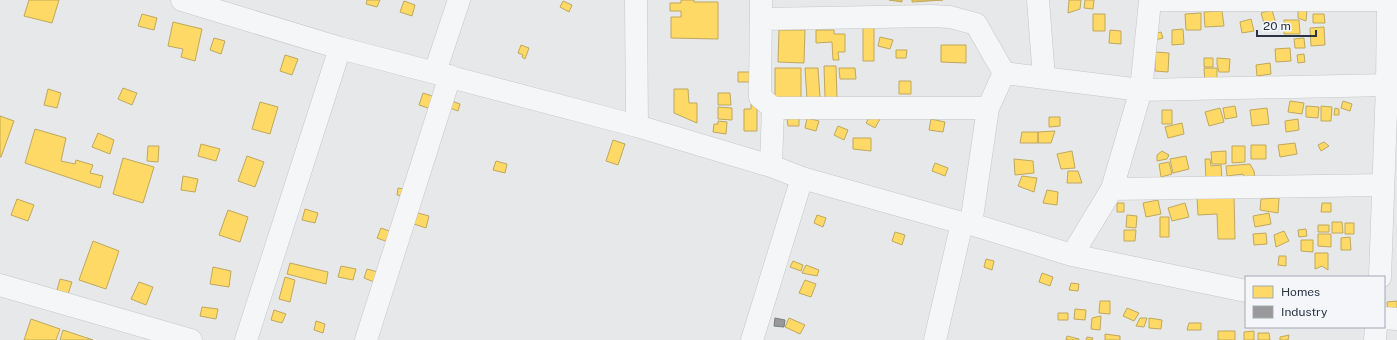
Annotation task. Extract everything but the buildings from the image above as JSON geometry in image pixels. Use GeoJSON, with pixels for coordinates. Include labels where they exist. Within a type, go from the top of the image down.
{"type":"FeatureCollection","features":[{"type":"Feature","properties":{"kind":"street"},"geometry":{"type":"LineString","coordinates":[[182,0],[208,4],[340,48],[637,126],[771,166],[802,178],[1072,255],[1245,291]]}},
{"type":"Feature","properties":{"kind":"street"},"geometry":{"type":"LineString","coordinates":[[366,340],[443,74],[459,0]]}},
{"type":"Feature","properties":{"kind":"street"},"geometry":{"type":"LineString","coordinates":[[636,0],[637,126]]}},
{"type":"Feature","properties":{"kind":"street"},"geometry":{"type":"LineString","coordinates":[[1038,0],[1044,78]]}},
{"type":"Feature","properties":{"kind":"street"},"geometry":{"type":"LineString","coordinates":[[1072,255],[1112,189],[1141,90],[1150,0],[1376,0]]}},
{"type":"Feature","properties":{"kind":"street"},"geometry":{"type":"LineString","coordinates":[[1380,276],[1387,85],[1388,0]]}},
{"type":"Feature","properties":{"kind":"street"},"geometry":{"type":"LineString","coordinates":[[988,108],[773,108],[760,97],[762,10],[950,17],[976,24],[1004,73]]}},
{"type":"Feature","properties":{"kind":"street"},"geometry":{"type":"LineString","coordinates":[[246,340],[340,48]]}},
{"type":"Feature","properties":{"kind":"street"},"geometry":{"type":"LineString","coordinates":[[1004,73],[1141,90],[1387,85]]}},
{"type":"Feature","properties":{"kind":"street"},"geometry":{"type":"LineString","coordinates":[[935,340],[967,224],[988,108],[1004,73]]}},
{"type":"Feature","properties":{"kind":"street"},"geometry":{"type":"LineString","coordinates":[[771,166],[773,108]]}},
{"type":"Feature","properties":{"kind":"street"},"geometry":{"type":"LineString","coordinates":[[752,340],[802,178]]}},
{"type":"Feature","properties":{"kind":"street"},"geometry":{"type":"LineString","coordinates":[[1112,189],[1383,185]]}},
{"type":"Feature","properties":{"kind":"street"},"geometry":{"type":"LineString","coordinates":[[1385,277],[1397,278]]}},
{"type":"Feature","properties":{"kind":"street"},"geometry":{"type":"LineString","coordinates":[[0,285],[191,340]]}},
{"type":"Feature","properties":{"kind":"street"},"geometry":{"type":"LineString","coordinates":[[1385,318],[1397,319]]}},
{"type":"Feature","properties":{"kind":"street"},"geometry":{"type":"LineString","coordinates":[[1375,340],[1376,328]]}}]}
